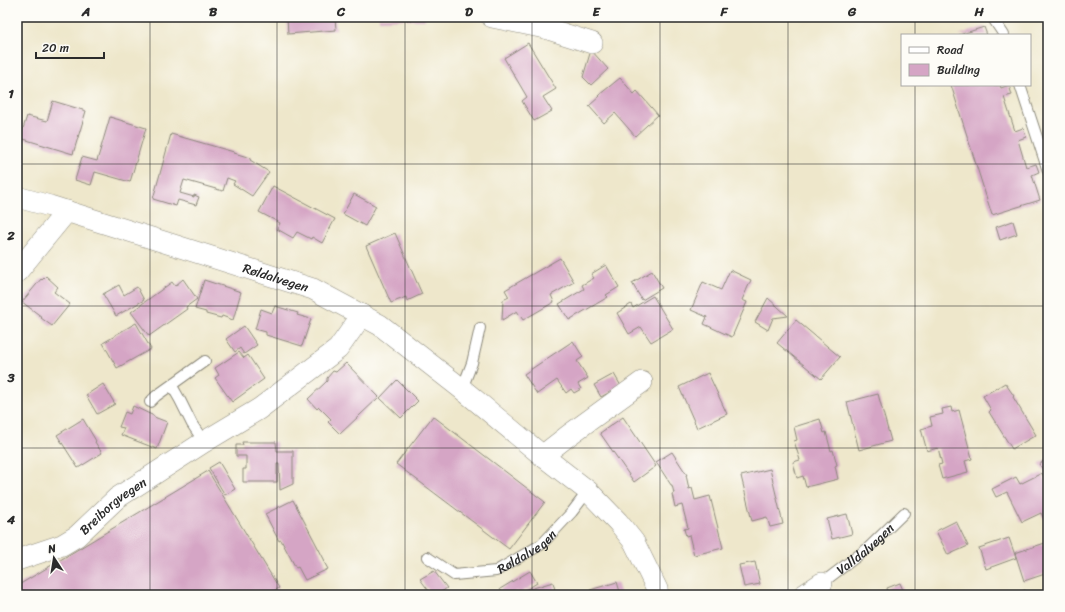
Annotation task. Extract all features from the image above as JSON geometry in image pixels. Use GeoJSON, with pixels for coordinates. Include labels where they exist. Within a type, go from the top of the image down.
{"type":"FeatureCollection","features":[{"type":"Feature","properties":{"kind":"street"},"geometry":{"type":"LineString","coordinates":[[492,17],[545,28],[592,43]]}},
{"type":"Feature","properties":{"kind":"street","name":"Røldalvegen"},"geometry":{"type":"LineString","coordinates":[[17,197],[67,211],[313,289],[380,325],[588,491],[618,522],[634,542],[657,589],[658,595]]}},
{"type":"Feature","properties":{"kind":"street"},"geometry":{"type":"LineString","coordinates":[[17,272],[67,211]]}},
{"type":"Feature","properties":{"kind":"street","name":"Breiborgvegen"},"geometry":{"type":"LineString","coordinates":[[17,560],[62,545],[78,536],[117,498],[204,442],[260,409],[338,349],[362,315]]}},
{"type":"Feature","properties":{"kind":"street"},"geometry":{"type":"LineString","coordinates":[[544,457],[546,453],[569,435],[642,382]]}},
{"type":"Feature","properties":{"kind":"street","name":"Valldalvegen"},"geometry":{"type":"LineString","coordinates":[[804,595],[822,583]]}},
{"type":"Feature","properties":{"kind":"lane"},"geometry":{"type":"LineString","coordinates":[[992,17],[1003,34]]}},
{"type":"Feature","properties":{"kind":"lane"},"geometry":{"type":"LineString","coordinates":[[1020,86],[1047,167]]}},
{"type":"Feature","properties":{"kind":"lane"},"geometry":{"type":"LineString","coordinates":[[462,389],[472,363],[480,328]]}},
{"type":"Feature","properties":{"kind":"lane"},"geometry":{"type":"LineString","coordinates":[[150,402],[197,366],[206,362]]}},
{"type":"Feature","properties":{"kind":"lane"},"geometry":{"type":"LineString","coordinates":[[172,386],[192,424],[204,442]]}},
{"type":"Feature","properties":{"kind":"lane","name":"Røldalvegen"},"geometry":{"type":"LineString","coordinates":[[427,557],[454,575],[496,571],[542,544],[572,512],[588,491]]}},
{"type":"Feature","properties":{"kind":"lane","name":"Valldalvegen"},"geometry":{"type":"LineString","coordinates":[[822,583],[868,548],[904,513]]}},
{"type":"Feature","properties":{"kind":"building"},"geometry":{"type":"Polygon","coordinates":[[[287,17],[335,17],[336,30],[288,34],[287,17]]]}},
{"type":"Feature","properties":{"kind":"building"},"geometry":{"type":"Polygon","coordinates":[[[379,17],[404,17],[404,19],[379,20],[379,17]]]}},
{"type":"Feature","properties":{"kind":"building"},"geometry":{"type":"Polygon","coordinates":[[[407,17],[425,17],[425,20],[407,20],[407,17]]]}},
{"type":"Feature","properties":{"kind":"building"},"geometry":{"type":"Polygon","coordinates":[[[984,27],[987,34],[962,34],[984,27]]]}},
{"type":"Feature","properties":{"kind":"building"},"geometry":{"type":"Polygon","coordinates":[[[528,43],[556,89],[543,97],[552,111],[534,121],[522,101],[527,97],[504,58],[528,43]]]}},
{"type":"Feature","properties":{"kind":"building"},"geometry":{"type":"Polygon","coordinates":[[[591,50],[608,69],[591,85],[583,77],[591,50]]]}},
{"type":"Feature","properties":{"kind":"building"},"geometry":{"type":"Polygon","coordinates":[[[620,78],[634,94],[637,91],[658,115],[635,136],[615,113],[604,123],[589,106],[600,96],[599,95],[620,78]]]}},
{"type":"Feature","properties":{"kind":"building"},"geometry":{"type":"Polygon","coordinates":[[[951,86],[1000,86],[1001,88],[1009,86],[1012,95],[1004,97],[1015,131],[1023,128],[1026,137],[1018,140],[1026,167],[1036,164],[1039,172],[1032,175],[1040,200],[992,215],[951,86]]]}},
{"type":"Feature","properties":{"kind":"building"},"geometry":{"type":"Polygon","coordinates":[[[53,101],[86,111],[73,154],[20,138],[27,116],[47,121],[53,101]]]}},
{"type":"Feature","properties":{"kind":"building"},"geometry":{"type":"Polygon","coordinates":[[[110,117],[146,128],[130,182],[95,172],[91,185],[75,180],[82,157],[97,161],[110,117]]]}},
{"type":"Feature","properties":{"kind":"building"},"geometry":{"type":"Polygon","coordinates":[[[171,134],[251,158],[250,160],[269,172],[252,196],[233,184],[235,181],[227,178],[223,191],[184,180],[180,193],[199,197],[196,205],[178,200],[176,206],[153,199],[171,134]]]}},
{"type":"Feature","properties":{"kind":"building"},"geometry":{"type":"Polygon","coordinates":[[[273,186],[335,219],[322,243],[312,237],[311,239],[297,232],[293,238],[277,229],[280,223],[259,212],[273,186]]]}},
{"type":"Feature","properties":{"kind":"building"},"geometry":{"type":"Polygon","coordinates":[[[354,194],[376,206],[365,226],[343,214],[354,194]]]}},
{"type":"Feature","properties":{"kind":"building"},"geometry":{"type":"Polygon","coordinates":[[[1013,221],[1017,234],[1000,240],[996,227],[1013,221]]]}},
{"type":"Feature","properties":{"kind":"building"},"geometry":{"type":"Polygon","coordinates":[[[395,233],[422,294],[407,301],[406,297],[391,303],[366,246],[395,233]]]}},
{"type":"Feature","properties":{"kind":"building"},"geometry":{"type":"Polygon","coordinates":[[[560,258],[574,282],[551,295],[554,302],[523,320],[517,311],[502,320],[503,300],[509,297],[505,290],[560,258]]]}},
{"type":"Feature","properties":{"kind":"building"},"geometry":{"type":"Polygon","coordinates":[[[606,265],[619,287],[606,295],[608,297],[569,320],[559,304],[584,289],[582,285],[594,278],[591,274],[606,265]]]}},
{"type":"Feature","properties":{"kind":"building"},"geometry":{"type":"Polygon","coordinates":[[[730,270],[751,280],[742,300],[747,302],[732,337],[704,324],[707,317],[691,310],[703,282],[721,290],[730,270]]]}},
{"type":"Feature","properties":{"kind":"building"},"geometry":{"type":"Polygon","coordinates":[[[652,271],[662,288],[642,300],[632,283],[652,271]]]}},
{"type":"Feature","properties":{"kind":"building"},"geometry":{"type":"Polygon","coordinates":[[[46,276],[58,287],[54,292],[70,304],[52,326],[22,302],[41,279],[42,280],[46,276]]]}},
{"type":"Feature","properties":{"kind":"building"},"geometry":{"type":"Polygon","coordinates":[[[183,279],[197,299],[186,307],[187,309],[149,336],[131,312],[172,282],[175,286],[183,279]]]}},
{"type":"Feature","properties":{"kind":"building"},"geometry":{"type":"Polygon","coordinates":[[[204,280],[241,292],[233,320],[222,316],[221,318],[206,314],[206,312],[195,309],[204,280]]]}},
{"type":"Feature","properties":{"kind":"building"},"geometry":{"type":"Polygon","coordinates":[[[119,285],[124,295],[137,287],[144,300],[116,316],[103,294],[119,285]]]}},
{"type":"Feature","properties":{"kind":"building"},"geometry":{"type":"Polygon","coordinates":[[[653,296],[673,329],[651,342],[641,327],[629,334],[617,313],[631,304],[633,308],[653,296]]]}},
{"type":"Feature","properties":{"kind":"building"},"geometry":{"type":"Polygon","coordinates":[[[768,298],[788,316],[773,318],[768,330],[755,322],[768,298]]]}},
{"type":"Feature","properties":{"kind":"building"},"geometry":{"type":"Polygon","coordinates":[[[275,306],[298,313],[297,315],[311,319],[302,346],[266,335],[266,332],[255,329],[261,309],[272,313],[275,306]]]}},
{"type":"Feature","properties":{"kind":"building"},"geometry":{"type":"Polygon","coordinates":[[[796,320],[840,357],[821,379],[777,343],[796,320]]]}},
{"type":"Feature","properties":{"kind":"building"},"geometry":{"type":"Polygon","coordinates":[[[136,323],[151,349],[117,368],[103,343],[136,323]]]}},
{"type":"Feature","properties":{"kind":"building"},"geometry":{"type":"Polygon","coordinates":[[[244,326],[257,345],[244,354],[240,348],[235,352],[226,339],[244,326]]]}},
{"type":"Feature","properties":{"kind":"building"},"geometry":{"type":"Polygon","coordinates":[[[573,341],[583,357],[577,361],[588,378],[578,384],[581,389],[574,393],[571,389],[566,393],[557,380],[537,394],[524,374],[573,341]]]}},
{"type":"Feature","properties":{"kind":"building"},"geometry":{"type":"Polygon","coordinates":[[[239,352],[244,358],[248,355],[264,379],[232,402],[215,378],[219,375],[215,368],[239,352]]]}},
{"type":"Feature","properties":{"kind":"building"},"geometry":{"type":"Polygon","coordinates":[[[346,363],[379,397],[340,434],[328,422],[331,419],[319,407],[317,409],[308,399],[327,381],[327,378],[333,371],[336,372],[346,363]]]}},
{"type":"Feature","properties":{"kind":"building"},"geometry":{"type":"Polygon","coordinates":[[[708,373],[727,414],[697,428],[679,387],[708,373]]]}},
{"type":"Feature","properties":{"kind":"building"},"geometry":{"type":"Polygon","coordinates":[[[614,374],[621,386],[601,397],[594,385],[614,374]]]}},
{"type":"Feature","properties":{"kind":"building"},"geometry":{"type":"Polygon","coordinates":[[[397,380],[418,401],[401,418],[380,398],[397,380]]]}},
{"type":"Feature","properties":{"kind":"building"},"geometry":{"type":"Polygon","coordinates":[[[1005,383],[1036,435],[1012,449],[989,412],[991,410],[983,396],[1005,383]]]}},
{"type":"Feature","properties":{"kind":"building"},"geometry":{"type":"Polygon","coordinates":[[[103,384],[115,404],[97,414],[86,395],[103,384]]]}},
{"type":"Feature","properties":{"kind":"building"},"geometry":{"type":"Polygon","coordinates":[[[878,394],[891,441],[859,450],[847,402],[878,394]]]}},
{"type":"Feature","properties":{"kind":"building"},"geometry":{"type":"Polygon","coordinates":[[[133,406],[167,422],[157,449],[121,435],[124,428],[119,427],[125,412],[130,414],[133,406]]]}},
{"type":"Feature","properties":{"kind":"building"},"geometry":{"type":"Polygon","coordinates":[[[951,407],[952,412],[959,410],[972,459],[965,461],[968,472],[942,479],[938,465],[942,464],[938,448],[927,451],[921,429],[932,426],[930,417],[943,414],[942,409],[951,407]]]}},
{"type":"Feature","properties":{"kind":"building"},"geometry":{"type":"Polygon","coordinates":[[[433,416],[545,502],[509,549],[396,464],[433,416]]]}},
{"type":"Feature","properties":{"kind":"building"},"geometry":{"type":"Polygon","coordinates":[[[623,417],[656,466],[634,482],[600,433],[623,417]]]}},
{"type":"Feature","properties":{"kind":"building"},"geometry":{"type":"Polygon","coordinates":[[[83,419],[102,453],[78,468],[57,435],[83,419]]]}},
{"type":"Feature","properties":{"kind":"building"},"geometry":{"type":"Polygon","coordinates":[[[820,419],[824,433],[826,432],[831,451],[833,450],[837,465],[835,466],[838,479],[806,487],[803,476],[797,478],[793,462],[800,460],[794,441],[797,440],[794,427],[820,419]]]}},
{"type":"Feature","properties":{"kind":"building"},"geometry":{"type":"Polygon","coordinates":[[[242,442],[276,442],[277,451],[293,451],[293,484],[280,490],[279,464],[277,464],[277,482],[243,482],[243,469],[246,469],[246,456],[236,456],[236,445],[243,445],[242,442]]]}},
{"type":"Feature","properties":{"kind":"building"},"geometry":{"type":"Polygon","coordinates":[[[672,452],[687,475],[689,489],[692,488],[695,500],[710,496],[723,548],[694,555],[689,535],[686,536],[684,529],[688,528],[682,505],[675,507],[672,494],[674,493],[672,485],[656,462],[672,452]]]}},
{"type":"Feature","properties":{"kind":"building"},"geometry":{"type":"Polygon","coordinates":[[[1048,458],[1048,476],[1039,464],[1048,458]]]}},
{"type":"Feature","properties":{"kind":"building"},"geometry":{"type":"Polygon","coordinates":[[[219,462],[235,489],[225,495],[209,468],[219,462]]]}},
{"type":"Feature","properties":{"kind":"building"},"geometry":{"type":"Polygon","coordinates":[[[770,469],[783,524],[770,527],[767,517],[752,521],[741,476],[770,469]]]}},
{"type":"Feature","properties":{"kind":"building"},"geometry":{"type":"Polygon","coordinates":[[[208,471],[279,588],[267,595],[17,595],[17,586],[208,471]]]}},
{"type":"Feature","properties":{"kind":"building"},"geometry":{"type":"Polygon","coordinates":[[[1042,473],[1046,481],[1048,480],[1048,517],[1044,519],[1041,513],[1022,522],[1007,492],[996,497],[992,489],[1016,477],[1020,484],[1042,473]]]}},
{"type":"Feature","properties":{"kind":"building"},"geometry":{"type":"Polygon","coordinates":[[[293,500],[328,569],[305,580],[298,567],[296,568],[281,540],[279,541],[265,514],[293,500]]]}},
{"type":"Feature","properties":{"kind":"building"},"geometry":{"type":"Polygon","coordinates":[[[847,514],[852,534],[832,539],[827,519],[847,514]]]}},
{"type":"Feature","properties":{"kind":"building"},"geometry":{"type":"Polygon","coordinates":[[[956,521],[968,546],[948,555],[936,531],[956,521]]]}},
{"type":"Feature","properties":{"kind":"building"},"geometry":{"type":"Polygon","coordinates":[[[1009,538],[1016,558],[986,569],[979,548],[1009,538]]]}},
{"type":"Feature","properties":{"kind":"building"},"geometry":{"type":"Polygon","coordinates":[[[1048,542],[1048,573],[1024,581],[1015,553],[1048,542]]]}},
{"type":"Feature","properties":{"kind":"building"},"geometry":{"type":"Polygon","coordinates":[[[755,562],[760,584],[744,587],[739,565],[755,562]]]}},
{"type":"Feature","properties":{"kind":"building"},"geometry":{"type":"Polygon","coordinates":[[[434,571],[447,588],[437,595],[432,595],[420,579],[434,571]]]}},
{"type":"Feature","properties":{"kind":"building"},"geometry":{"type":"Polygon","coordinates":[[[530,571],[537,583],[519,594],[517,591],[511,595],[504,595],[500,589],[530,571]]]}},
{"type":"Feature","properties":{"kind":"building"},"geometry":{"type":"Polygon","coordinates":[[[553,582],[556,594],[562,593],[562,595],[528,595],[527,590],[553,582]]]}},
{"type":"Feature","properties":{"kind":"building"},"geometry":{"type":"Polygon","coordinates":[[[617,582],[621,595],[591,595],[590,590],[617,582]]]}},
{"type":"Feature","properties":{"kind":"building"},"geometry":{"type":"Polygon","coordinates":[[[900,583],[905,595],[884,595],[888,593],[887,588],[900,583]]]}},
{"type":"Feature","properties":{"kind":"building"},"geometry":{"type":"Polygon","coordinates":[[[1025,590],[1028,595],[1016,595],[1025,590]]]}}]}
